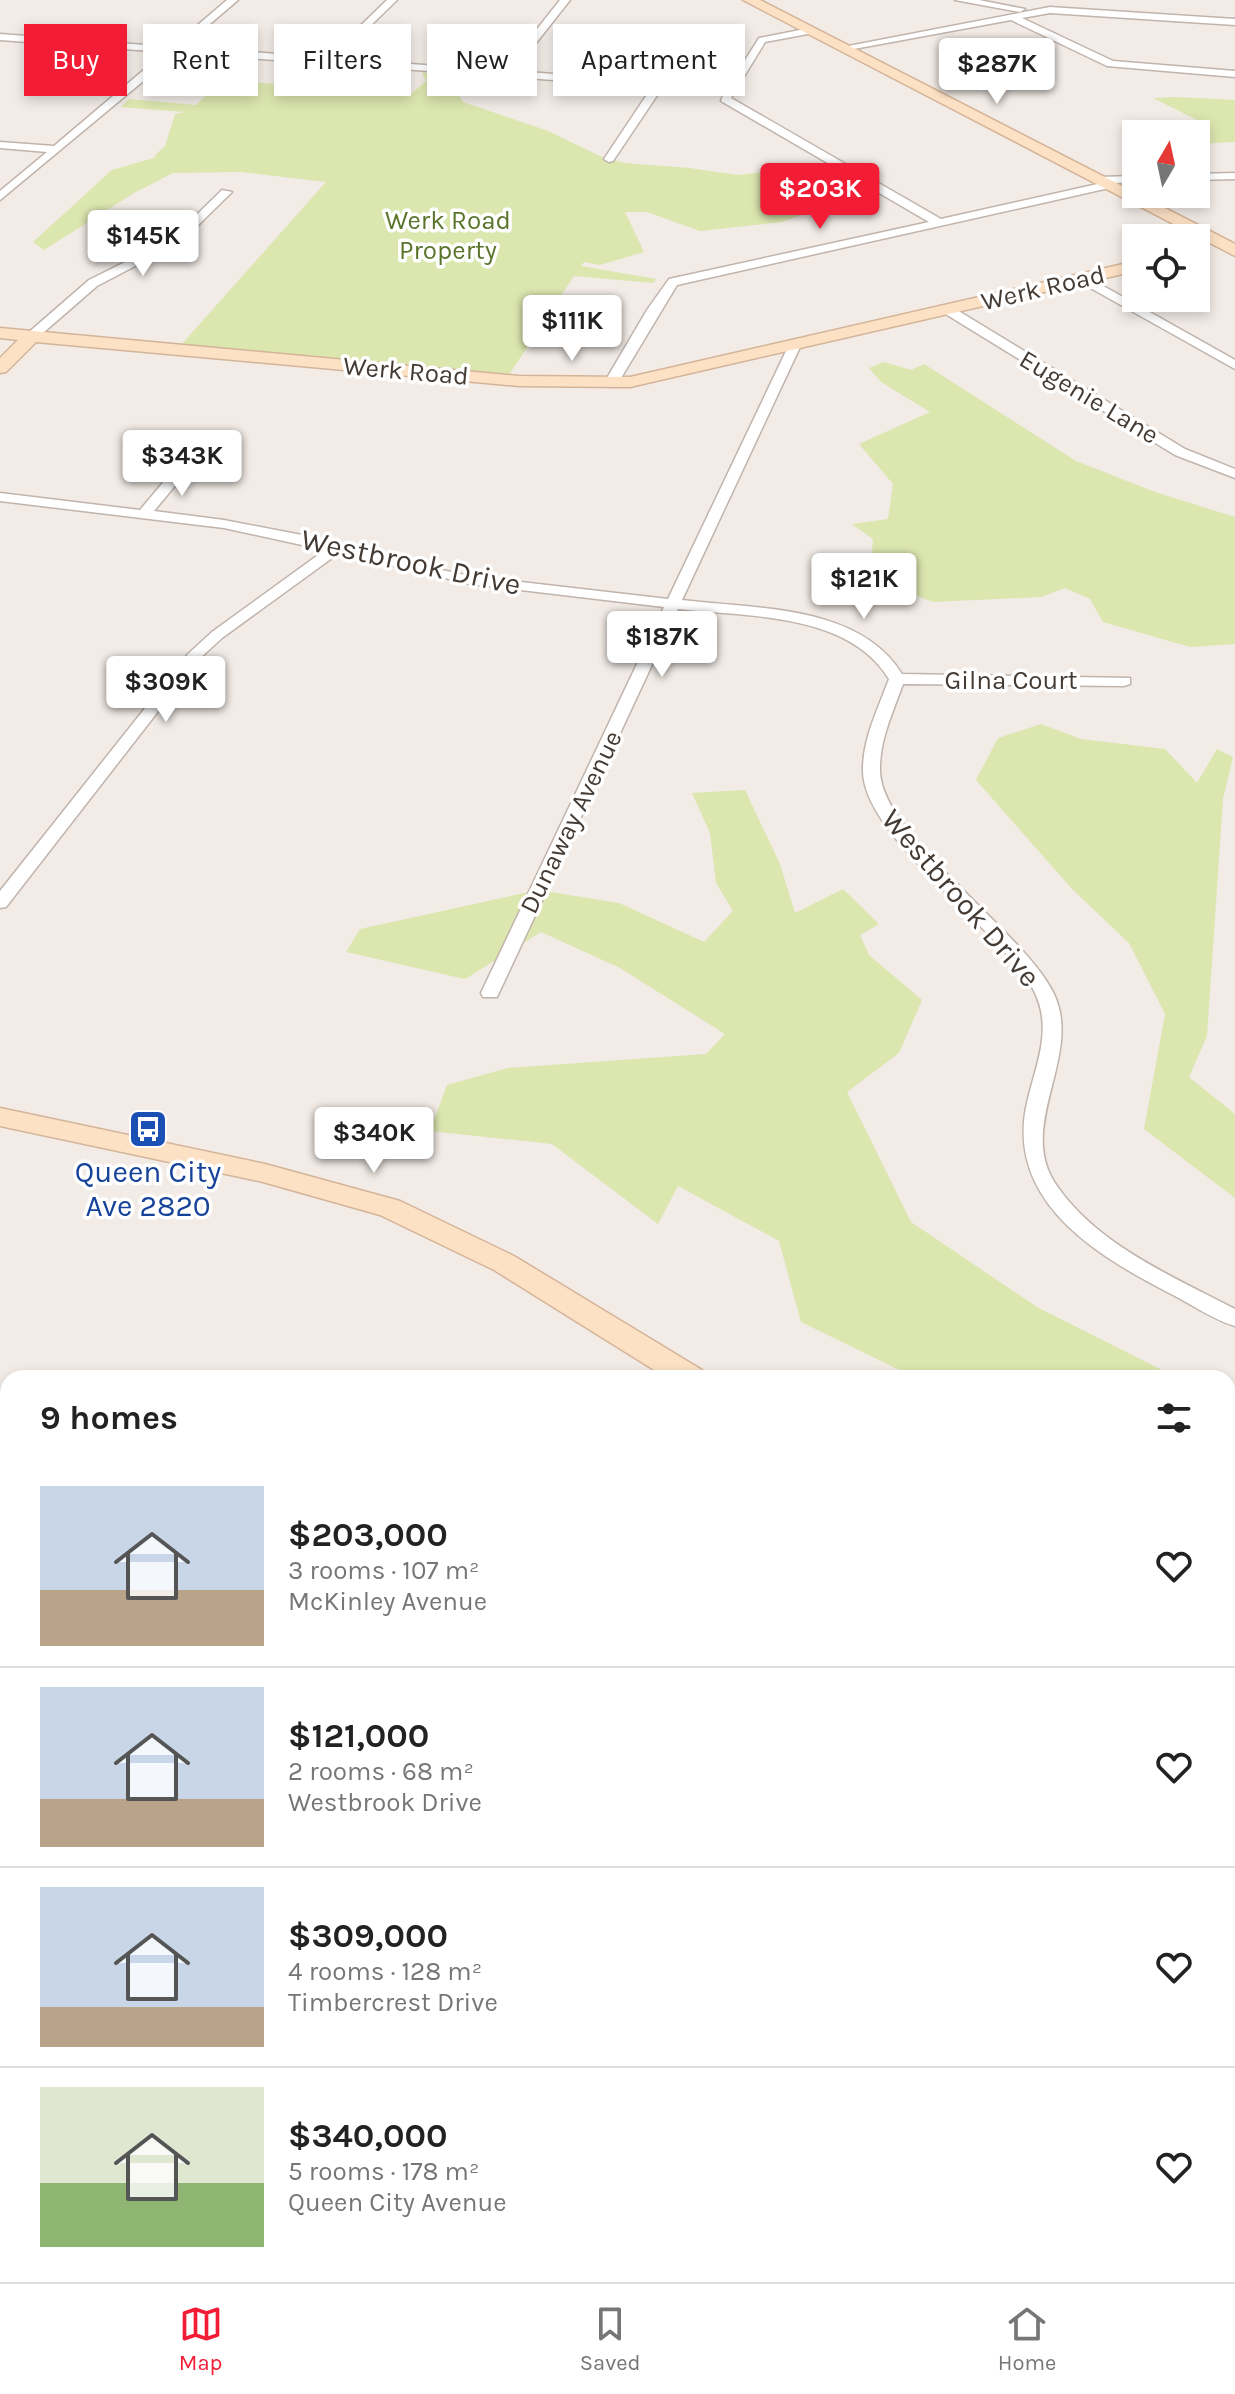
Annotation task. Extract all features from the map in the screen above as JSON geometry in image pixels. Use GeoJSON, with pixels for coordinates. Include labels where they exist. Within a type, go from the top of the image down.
{"type":"FeatureCollection","features":[{"type":"Feature","properties":{"kind":"main road"},"geometry":{"type":"LineString","coordinates":[[750,0],[1231,249]]}},
{"type":"Feature","properties":{"kind":"main road"},"geometry":{"type":"LineString","coordinates":[[1210,251],[1231,249]]}},
{"type":"Feature","properties":{"kind":"main road","name":"Werk Road"},"geometry":{"type":"LineString","coordinates":[[0,333],[519,381],[611,383],[678,374],[1122,269]]}},
{"type":"Feature","properties":{"kind":"main road"},"geometry":{"type":"LineString","coordinates":[[0,368],[32,336]]}},
{"type":"Feature","properties":{"kind":"main road"},"geometry":{"type":"LineString","coordinates":[[0,1117],[265,1173],[390,1208],[504,1263],[678,1370]]}},
{"type":"Feature","properties":{"kind":"street"},"geometry":{"type":"LineString","coordinates":[[205,24],[233,0]]}},
{"type":"Feature","properties":{"kind":"street"},"geometry":{"type":"LineString","coordinates":[[367,24],[392,0]]}},
{"type":"Feature","properties":{"kind":"street"},"geometry":{"type":"LineString","coordinates":[[537,36],[565,0]]}},
{"type":"Feature","properties":{"kind":"street"},"geometry":{"type":"LineString","coordinates":[[960,0],[1040,11]]}},
{"type":"Feature","properties":{"kind":"street"},"geometry":{"type":"LineString","coordinates":[[1167,17],[1171,0]]}},
{"type":"Feature","properties":{"kind":"street"},"geometry":{"type":"LineString","coordinates":[[843,48],[1040,11],[1071,9],[1235,22]]}},
{"type":"Feature","properties":{"kind":"street"},"geometry":{"type":"LineString","coordinates":[[1010,16],[1111,64],[1235,74]]}},
{"type":"Feature","properties":{"kind":"street"},"geometry":{"type":"LineString","coordinates":[[745,67],[762,40],[810,31]]}},
{"type":"Feature","properties":{"kind":"street"},"geometry":{"type":"LineString","coordinates":[[0,37],[143,48]]}},
{"type":"Feature","properties":{"kind":"street"},"geometry":{"type":"LineString","coordinates":[[258,56],[427,68]]}},
{"type":"Feature","properties":{"kind":"street"},"geometry":{"type":"LineString","coordinates":[[0,197],[143,76]]}},
{"type":"Feature","properties":{"kind":"street"},"geometry":{"type":"LineString","coordinates":[[609,159],[652,96]]}},
{"type":"Feature","properties":{"kind":"street"},"geometry":{"type":"LineString","coordinates":[[727,96],[725,99],[938,222]]}},
{"type":"Feature","properties":{"kind":"street"},"geometry":{"type":"LineString","coordinates":[[0,145],[56,149]]}},
{"type":"Feature","properties":{"kind":"street"},"geometry":{"type":"LineString","coordinates":[[1210,177],[1235,176]]}},
{"type":"Feature","properties":{"kind":"street"},"geometry":{"type":"LineString","coordinates":[[611,383],[673,282],[1122,180]]}},
{"type":"Feature","properties":{"kind":"street"},"geometry":{"type":"LineString","coordinates":[[32,336],[93,283],[177,240],[226,192]]}},
{"type":"Feature","properties":{"kind":"street"},"geometry":{"type":"LineString","coordinates":[[1082,278],[1235,365]]}},
{"type":"Feature","properties":{"kind":"street","name":"Eugenie Lane"},"geometry":{"type":"LineString","coordinates":[[948,310],[1180,452],[1235,474]]}},
{"type":"Feature","properties":{"kind":"street","name":"Dunaway Avenue"},"geometry":{"type":"LineString","coordinates":[[490,993],[794,347]]}},
{"type":"Feature","properties":{"kind":"street"},"geometry":{"type":"LineString","coordinates":[[144,514],[191,458]]}},
{"type":"Feature","properties":{"kind":"street","name":"Westbrook Drive"},"geometry":{"type":"LineString","coordinates":[[0,497],[267,531],[470,580],[821,623],[852,637],[892,668],[897,679],[869,767],[873,792],[902,833],[1027,968],[1047,1000],[1052,1020],[1052,1044],[1031,1135],[1032,1157],[1042,1181],[1064,1211],[1096,1240],[1235,1318]]}},
{"type":"Feature","properties":{"kind":"street"},"geometry":{"type":"LineString","coordinates":[[0,903],[193,657],[217,635],[337,548]]}},
{"type":"Feature","properties":{"kind":"street","name":"Gilna Court"},"geometry":{"type":"LineString","coordinates":[[897,679],[1124,681]]}},
{"type":"Feature","properties":{"kind":"green space","name":"Werk Road Property"},"geometry":{"type":"Polygon","coordinates":[[[422,72],[427,72],[427,96],[460,96],[463,102],[548,131],[600,156],[625,163],[738,175],[780,170],[823,207],[782,222],[700,231],[647,212],[625,212],[644,252],[600,265],[584,262],[581,266],[656,279],[653,283],[574,276],[509,375],[181,345],[326,182],[241,172],[173,173],[134,193],[44,250],[33,242],[112,170],[157,157],[154,156],[165,146],[175,114],[185,112],[121,107],[129,99],[196,105],[205,96],[258,96],[258,83],[274,84],[274,96],[411,96],[426,81],[422,72]]]}},
{"type":"Feature","properties":{"kind":"green space"},"geometry":{"type":"Polygon","coordinates":[[[1153,98],[1235,100],[1235,142],[1210,143],[1210,120],[1197,120],[1153,98]]]}},
{"type":"Feature","properties":{"kind":"green space"},"geometry":{"type":"Polygon","coordinates":[[[884,362],[911,370],[924,364],[1076,461],[1155,492],[1235,517],[1235,644],[1190,647],[1103,622],[1090,599],[1065,588],[1041,597],[933,602],[870,578],[873,539],[852,524],[888,519],[893,484],[859,444],[930,412],[881,382],[869,368],[884,362]]]}},
{"type":"Feature","properties":{"kind":"green space"},"geometry":{"type":"Polygon","coordinates":[[[1041,724],[1081,739],[1165,749],[1197,783],[1217,749],[1233,757],[1223,799],[1207,1036],[1189,1077],[1235,1114],[1235,1198],[1144,1129],[1165,1014],[1129,943],[1072,889],[976,780],[998,738],[1041,724]]]}},
{"type":"Feature","properties":{"kind":"green space"},"geometry":{"type":"Polygon","coordinates":[[[745,790],[780,864],[795,913],[843,889],[879,924],[860,935],[869,955],[922,1000],[899,1053],[847,1092],[911,1222],[1037,1307],[1161,1370],[900,1370],[801,1322],[779,1241],[678,1186],[658,1224],[552,1144],[430,1131],[447,1085],[508,1068],[706,1054],[725,1034],[620,968],[541,932],[465,979],[346,952],[360,929],[538,890],[619,903],[704,942],[733,911],[716,883],[710,833],[692,793],[745,790]]]}},
{"type":"Feature","properties":{"kind":"place","name":"Queen City Ave 2820"},"geometry":{"type":"Point","coordinates":[148,1129]}}]}
